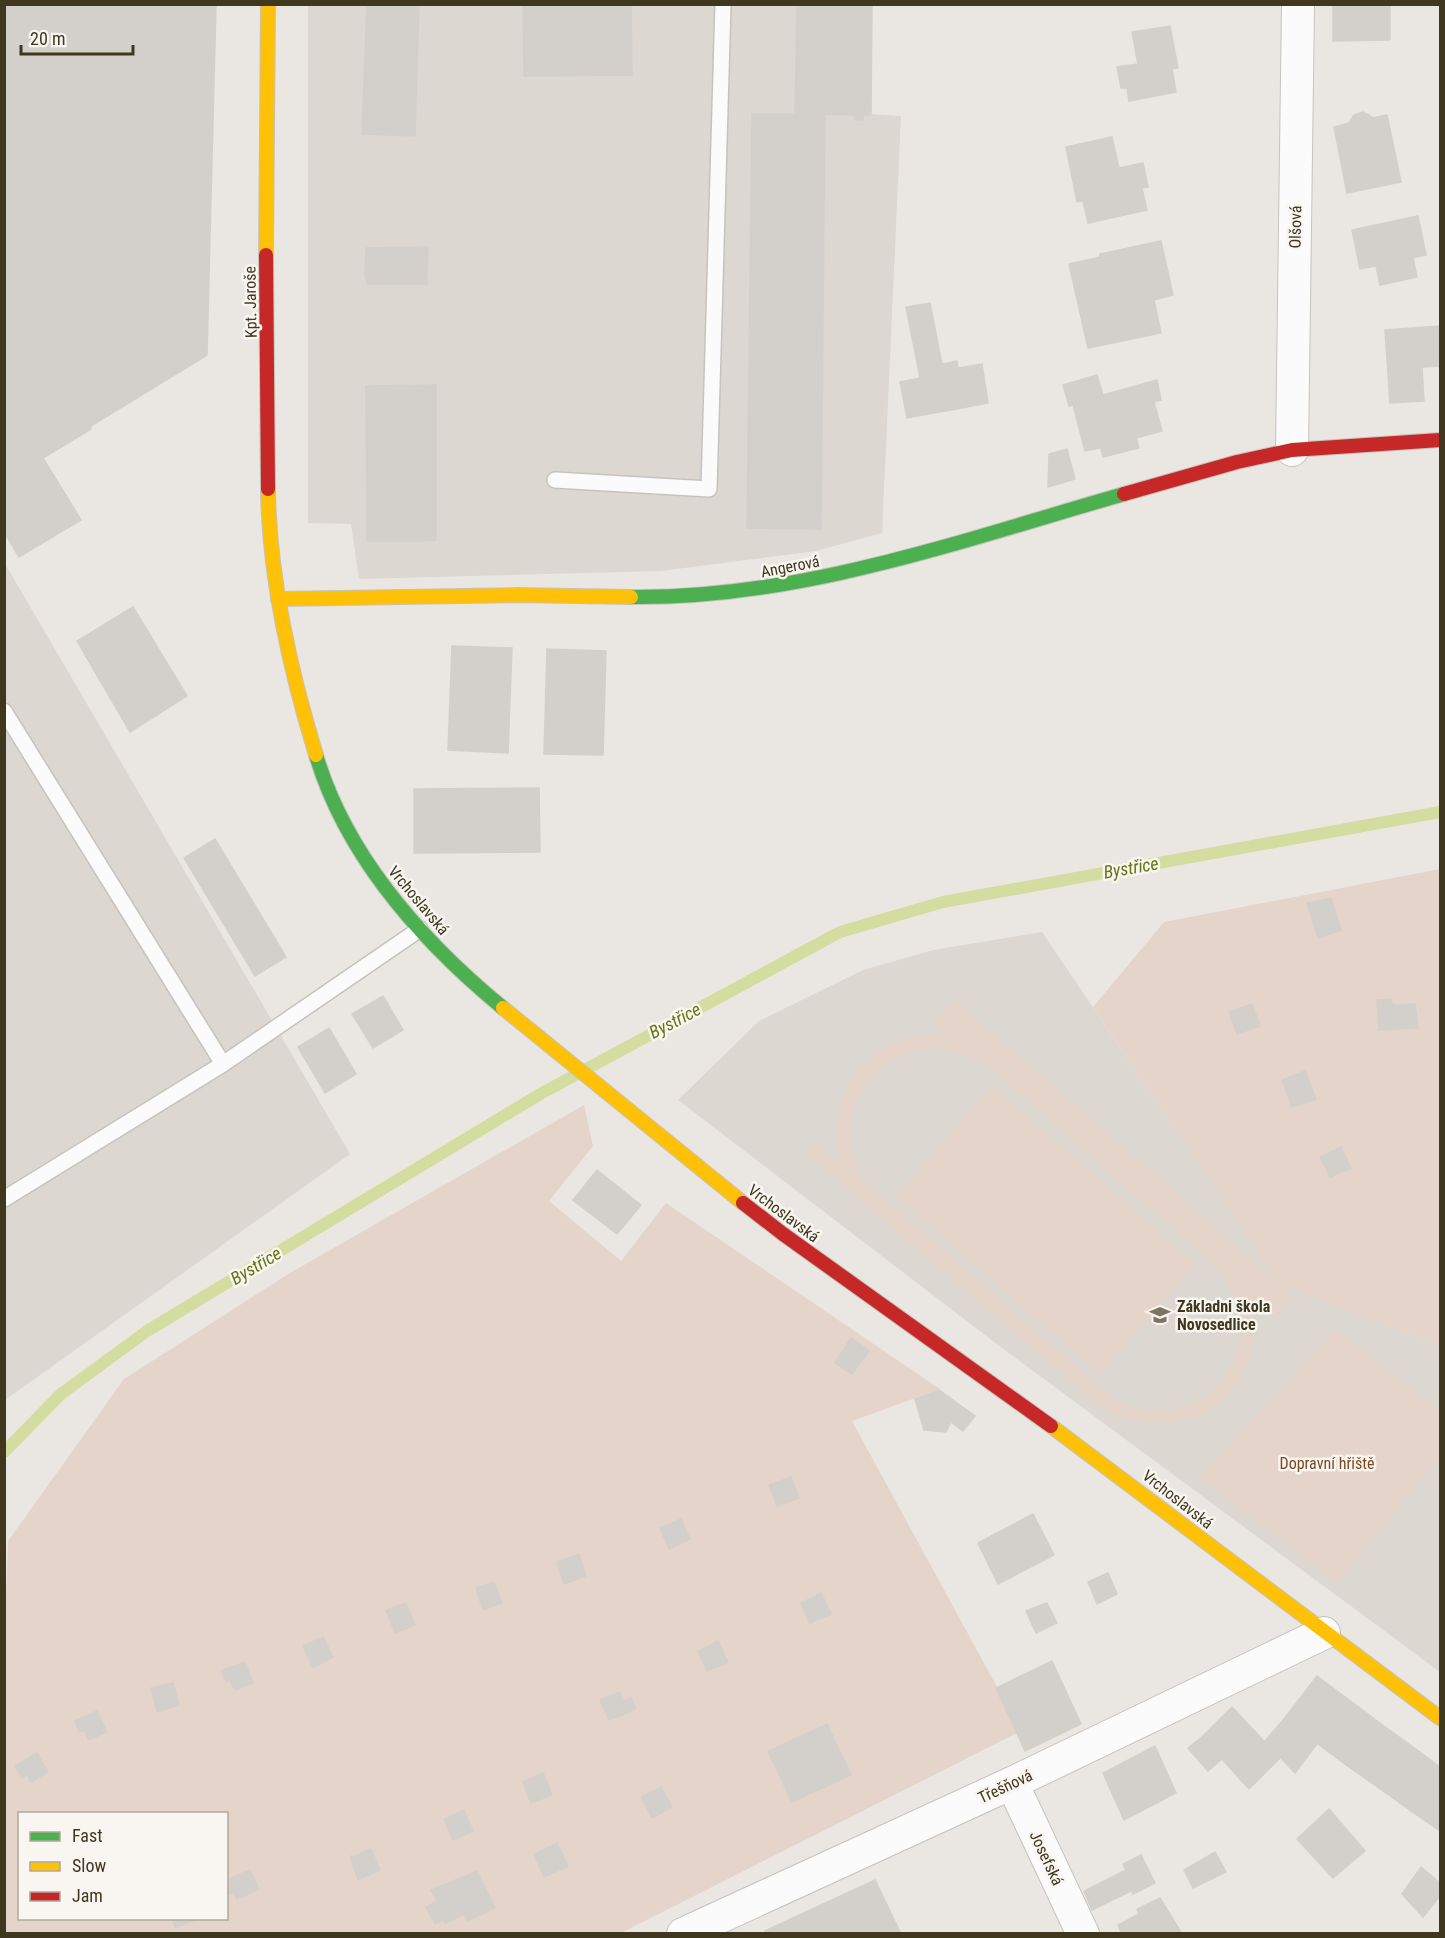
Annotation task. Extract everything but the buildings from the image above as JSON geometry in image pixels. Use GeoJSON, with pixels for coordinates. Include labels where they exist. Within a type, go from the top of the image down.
{"type":"FeatureCollection","features":[{"type":"Feature","properties":{"kind":"street","name":"Kpt. Jaroše"},"geometry":{"type":"LineString","coordinates":[[268,4],[265,146],[268,506],[278,599]]}},
{"type":"Feature","properties":{"kind":"street","name":"Olšová"},"geometry":{"type":"LineString","coordinates":[[1292,450],[1298,4]]}},
{"type":"Feature","properties":{"kind":"street","name":"Angerová"},"geometry":{"type":"LineString","coordinates":[[278,599],[518,595],[644,597],[761,589],[859,570],[1238,462],[1292,450],[1440,440]]}},
{"type":"Feature","properties":{"kind":"street","name":"Vrchoslavská"},"geometry":{"type":"LineString","coordinates":[[278,599],[301,707],[327,793],[378,878],[420,928],[469,980],[611,1098],[783,1234],[1119,1474],[1324,1634],[1440,1718]]}},
{"type":"Feature","properties":{"kind":"street","name":"Třešňová"},"geometry":{"type":"LineString","coordinates":[[683,1934],[1012,1783],[1324,1634]]}},
{"type":"Feature","properties":{"kind":"street","name":"Josefská"},"geometry":{"type":"LineString","coordinates":[[1012,1783],[1083,1934]]}},
{"type":"Feature","properties":{"kind":"lane"},"geometry":{"type":"LineString","coordinates":[[555,480],[709,489],[723,4]]}},
{"type":"Feature","properties":{"kind":"lane"},"geometry":{"type":"LineString","coordinates":[[4,711],[223,1064]]}},
{"type":"Feature","properties":{"kind":"lane"},"geometry":{"type":"LineString","coordinates":[[4,1199],[223,1064],[420,928]]}},
{"type":"Feature","properties":{"kind":"shaded area"},"geometry":{"type":"Polygon","coordinates":[[[308,5],[872,5],[871,114],[901,116],[882,533],[816,551],[661,571],[359,579],[351,524],[308,523],[308,5]]]}},
{"type":"Feature","properties":{"kind":"shaded area"},"geometry":{"type":"Polygon","coordinates":[[[4,562],[350,1154],[5,1400],[4,1400],[4,562]]]}},
{"type":"Feature","properties":{"kind":"shaded area","name":"Základni škola Novosedlice"},"geometry":{"type":"Polygon","coordinates":[[[1042,932],[1280,1284],[1440,1346],[1440,1672],[1002,1348],[678,1100],[759,1021],[863,970],[933,950],[1042,932]]]}},
{"type":"Feature","properties":{"kind":"green space"},"geometry":{"type":"Polygon","coordinates":[[[1440,869],[1440,1346],[1283,1286],[1293,1296],[1277,1316],[1252,1297],[1254,1331],[1248,1362],[1234,1387],[1214,1406],[1190,1419],[1161,1424],[1131,1420],[1099,1406],[807,1154],[816,1143],[839,1161],[836,1135],[839,1111],[847,1088],[860,1069],[876,1053],[897,1041],[920,1035],[947,1035],[934,1022],[954,1000],[1277,1281],[1093,1007],[1164,922],[1440,869]],[[938,1048],[913,1052],[891,1061],[874,1075],[861,1092],[853,1112],[851,1134],[855,1158],[865,1181],[1114,1400],[1146,1409],[1176,1408],[1201,1398],[1221,1380],[1235,1357],[1240,1330],[1236,1301],[1221,1271],[993,1070],[967,1055],[938,1048]]]}},
{"type":"Feature","properties":{"kind":"green space"},"geometry":{"type":"Polygon","coordinates":[[[992,1086],[1196,1264],[1100,1374],[896,1196],[992,1086]]]}},
{"type":"Feature","properties":{"kind":"green space"},"geometry":{"type":"Polygon","coordinates":[[[584,1105],[593,1146],[549,1201],[621,1261],[666,1203],[940,1389],[852,1421],[1021,1731],[621,1933],[5,1934],[4,1649],[8,1541],[124,1379],[290,1273],[584,1105]]]}},
{"type":"Feature","properties":{"kind":"green space","name":"Dopravní hřiště"},"geometry":{"type":"Polygon","coordinates":[[[1336,1330],[1440,1411],[1440,1455],[1337,1582],[1199,1478],[1336,1330]]]}},
{"type":"Feature","properties":{"kind":"waterway","name":"Bystřice"},"geometry":{"type":"LineString","coordinates":[[4,1452],[61,1394],[147,1331],[542,1093],[840,932],[943,902],[1440,812]]}},
{"type":"Feature","properties":{"kind":"traffic: fast"},"geometry":{"type":"LineString","coordinates":[[631,597],[694,595],[757,588],[819,577],[881,564],[1124,494]]}},
{"type":"Feature","properties":{"kind":"traffic: fast"},"geometry":{"type":"LineString","coordinates":[[316,755],[329,792],[347,828],[367,862],[391,895],[444,955],[503,1008]]}},
{"type":"Feature","properties":{"kind":"traffic: slow"},"geometry":{"type":"LineString","coordinates":[[266,255],[268,4]]}},
{"type":"Feature","properties":{"kind":"traffic: slow"},"geometry":{"type":"LineString","coordinates":[[268,489],[272,556],[283,624],[316,755]]}},
{"type":"Feature","properties":{"kind":"traffic: slow"},"geometry":{"type":"LineString","coordinates":[[278,599],[518,595],[631,597]]}},
{"type":"Feature","properties":{"kind":"traffic: slow"},"geometry":{"type":"LineString","coordinates":[[503,1008],[743,1203]]}},
{"type":"Feature","properties":{"kind":"traffic: slow"},"geometry":{"type":"LineString","coordinates":[[1051,1426],[1440,1718]]}},
{"type":"Feature","properties":{"kind":"traffic: jam"},"geometry":{"type":"LineString","coordinates":[[266,255],[268,489]]}},
{"type":"Feature","properties":{"kind":"traffic: jam"},"geometry":{"type":"LineString","coordinates":[[1124,494],[1237,462],[1292,450],[1440,440]]}},
{"type":"Feature","properties":{"kind":"traffic: jam"},"geometry":{"type":"LineString","coordinates":[[743,1203],[1051,1426]]}},
{"type":"Feature","properties":{"kind":"place","name":"Základni škola Novosedlice"},"geometry":{"type":"Point","coordinates":[1160,1315]}}]}
